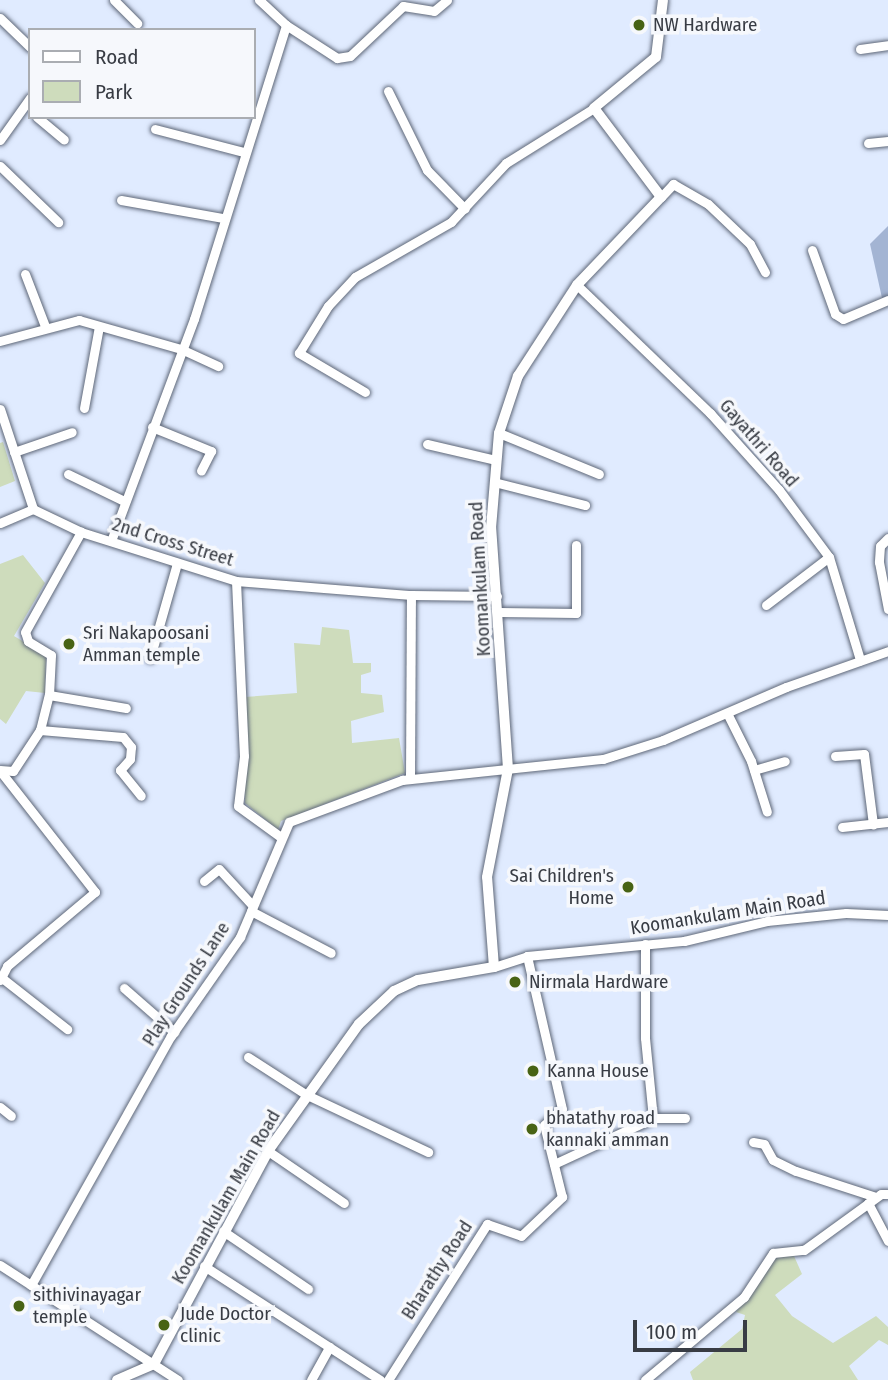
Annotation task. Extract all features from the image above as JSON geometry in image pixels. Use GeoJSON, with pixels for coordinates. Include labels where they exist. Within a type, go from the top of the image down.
{"type":"FeatureCollection","features":[{"type":"Feature","properties":{"kind":"street"},"geometry":{"type":"LineString","coordinates":[[114,0],[137,23]]}},
{"type":"Feature","properties":{"kind":"street"},"geometry":{"type":"LineString","coordinates":[[259,0],[286,25],[337,58],[350,56],[403,6],[434,11],[447,0]]}},
{"type":"Feature","properties":{"kind":"street"},"geometry":{"type":"LineString","coordinates":[[365,392],[303,359],[299,346],[355,277],[430,235],[465,209],[506,163],[594,108],[656,57],[663,0]]}},
{"type":"Feature","properties":{"kind":"street"},"geometry":{"type":"LineString","coordinates":[[0,18],[28,45]]}},
{"type":"Feature","properties":{"kind":"street"},"geometry":{"type":"LineString","coordinates":[[256,114],[286,25]]}},
{"type":"Feature","properties":{"kind":"street"},"geometry":{"type":"LineString","coordinates":[[860,49],[888,45]]}},
{"type":"Feature","properties":{"kind":"street"},"geometry":{"type":"LineString","coordinates":[[388,91],[427,170],[465,209]]}},
{"type":"Feature","properties":{"kind":"street"},"geometry":{"type":"LineString","coordinates":[[0,140],[28,106]]}},
{"type":"Feature","properties":{"kind":"street"},"geometry":{"type":"LineString","coordinates":[[594,108],[661,197],[673,184],[708,204],[750,244],[765,272]]}},
{"type":"Feature","properties":{"kind":"street"},"geometry":{"type":"LineString","coordinates":[[39,119],[64,140]]}},
{"type":"Feature","properties":{"kind":"street"},"geometry":{"type":"LineString","coordinates":[[111,541],[181,349],[254,119]]}},
{"type":"Feature","properties":{"kind":"street"},"geometry":{"type":"LineString","coordinates":[[155,129],[243,152]]}},
{"type":"Feature","properties":{"kind":"street"},"geometry":{"type":"LineString","coordinates":[[868,143],[888,141]]}},
{"type":"Feature","properties":{"kind":"street"},"geometry":{"type":"LineString","coordinates":[[0,166],[58,222]]}},
{"type":"Feature","properties":{"kind":"street","name":"Koomankulam Road"},"geometry":{"type":"LineString","coordinates":[[494,967],[487,877],[508,769],[491,528],[499,433],[518,376],[577,285],[661,197]]}},
{"type":"Feature","properties":{"kind":"street"},"geometry":{"type":"LineString","coordinates":[[121,200],[223,218]]}},
{"type":"Feature","properties":{"kind":"street"},"geometry":{"type":"LineString","coordinates":[[812,250],[835,314],[843,319],[888,300]]}},
{"type":"Feature","properties":{"kind":"street"},"geometry":{"type":"LineString","coordinates":[[25,274],[45,326]]}},
{"type":"Feature","properties":{"kind":"street","name":"Gayathri Road"},"geometry":{"type":"LineString","coordinates":[[577,285],[710,413],[779,490],[829,556],[860,660]]}},
{"type":"Feature","properties":{"kind":"street"},"geometry":{"type":"LineString","coordinates":[[0,341],[45,326],[79,320],[181,349],[218,366]]}},
{"type":"Feature","properties":{"kind":"street"},"geometry":{"type":"LineString","coordinates":[[84,408],[99,326]]}},
{"type":"Feature","properties":{"kind":"street"},"geometry":{"type":"LineString","coordinates":[[0,409],[33,509],[0,523]]}},
{"type":"Feature","properties":{"kind":"street"},"geometry":{"type":"LineString","coordinates":[[152,427],[211,451],[201,471]]}},
{"type":"Feature","properties":{"kind":"street"},"geometry":{"type":"LineString","coordinates":[[14,452],[72,432]]}},
{"type":"Feature","properties":{"kind":"street"},"geometry":{"type":"LineString","coordinates":[[499,433],[599,474]]}},
{"type":"Feature","properties":{"kind":"street"},"geometry":{"type":"LineString","coordinates":[[427,444],[495,460]]}},
{"type":"Feature","properties":{"kind":"street"},"geometry":{"type":"LineString","coordinates":[[68,474],[124,501]]}},
{"type":"Feature","properties":{"kind":"street"},"geometry":{"type":"LineString","coordinates":[[494,482],[585,505]]}},
{"type":"Feature","properties":{"kind":"street","name":"2nd Cross Street"},"geometry":{"type":"LineString","coordinates":[[33,509],[81,532],[236,581],[411,595],[497,596]]}},
{"type":"Feature","properties":{"kind":"street"},"geometry":{"type":"LineString","coordinates":[[0,771],[13,771],[40,730],[49,695],[51,655],[27,641],[24,632],[81,532]]}},
{"type":"Feature","properties":{"kind":"street"},"geometry":{"type":"LineString","coordinates":[[888,538],[880,546],[879,562],[888,610]]}},
{"type":"Feature","properties":{"kind":"street"},"geometry":{"type":"LineString","coordinates":[[499,612],[576,613],[576,545]]}},
{"type":"Feature","properties":{"kind":"street"},"geometry":{"type":"LineString","coordinates":[[766,605],[829,556]]}},
{"type":"Feature","properties":{"kind":"street"},"geometry":{"type":"LineString","coordinates":[[150,658],[177,563]]}},
{"type":"Feature","properties":{"kind":"street"},"geometry":{"type":"LineString","coordinates":[[236,581],[244,756],[238,806],[282,838]]}},
{"type":"Feature","properties":{"kind":"street"},"geometry":{"type":"LineString","coordinates":[[410,779],[411,595]]}},
{"type":"Feature","properties":{"kind":"street","name":"Play Grounds Lane"},"geometry":{"type":"LineString","coordinates":[[31,1285],[174,1032],[240,937],[289,822],[410,779],[603,759],[888,651]]}},
{"type":"Feature","properties":{"kind":"street"},"geometry":{"type":"LineString","coordinates":[[49,695],[127,708]]}},
{"type":"Feature","properties":{"kind":"street"},"geometry":{"type":"LineString","coordinates":[[727,713],[754,770],[767,812]]}},
{"type":"Feature","properties":{"kind":"street"},"geometry":{"type":"LineString","coordinates":[[40,730],[122,737],[131,747],[130,759],[120,770],[141,796]]}},
{"type":"Feature","properties":{"kind":"street"},"geometry":{"type":"LineString","coordinates":[[835,756],[864,754],[873,824]]}},
{"type":"Feature","properties":{"kind":"street"},"geometry":{"type":"LineString","coordinates":[[754,770],[785,761]]}},
{"type":"Feature","properties":{"kind":"street"},"geometry":{"type":"LineString","coordinates":[[0,771],[95,892],[3,962],[1,979],[67,1029]]}},
{"type":"Feature","properties":{"kind":"street"},"geometry":{"type":"LineString","coordinates":[[842,827],[888,822]]}},
{"type":"Feature","properties":{"kind":"street"},"geometry":{"type":"LineString","coordinates":[[204,881],[219,869],[252,909],[331,953]]}},
{"type":"Feature","properties":{"kind":"street","name":"Koomankulam Main Road"},"geometry":{"type":"LineString","coordinates":[[154,1364],[204,1266],[268,1151],[359,1024],[394,991],[418,980],[494,967],[527,956],[645,944],[767,921],[846,913],[888,915]]}},
{"type":"Feature","properties":{"kind":"street"},"geometry":{"type":"LineString","coordinates":[[645,944],[645,1038],[653,1118]]}},
{"type":"Feature","properties":{"kind":"street","name":"Bharathy Road"},"geometry":{"type":"LineString","coordinates":[[388,1380],[487,1224],[521,1236],[562,1197],[544,1125],[562,1109],[527,956]]}},
{"type":"Feature","properties":{"kind":"street"},"geometry":{"type":"LineString","coordinates":[[124,988],[174,1032]]}},
{"type":"Feature","properties":{"kind":"street"},"geometry":{"type":"LineString","coordinates":[[248,1057],[307,1095],[428,1152]]}},
{"type":"Feature","properties":{"kind":"street"},"geometry":{"type":"LineString","coordinates":[[0,1107],[11,1115]]}},
{"type":"Feature","properties":{"kind":"street"},"geometry":{"type":"LineString","coordinates":[[554,1164],[653,1118],[685,1118]]}},
{"type":"Feature","properties":{"kind":"street"},"geometry":{"type":"LineString","coordinates":[[753,1142],[764,1144],[773,1160],[872,1200],[888,1241]]}},
{"type":"Feature","properties":{"kind":"street"},"geometry":{"type":"LineString","coordinates":[[268,1151],[344,1203]]}},
{"type":"Feature","properties":{"kind":"street"},"geometry":{"type":"LineString","coordinates":[[645,1380],[744,1297],[773,1252],[804,1250],[872,1200],[888,1194]]}},
{"type":"Feature","properties":{"kind":"street"},"geometry":{"type":"LineString","coordinates":[[223,1231],[308,1289]]}},
{"type":"Feature","properties":{"kind":"street"},"geometry":{"type":"LineString","coordinates":[[204,1266],[380,1380]]}},
{"type":"Feature","properties":{"kind":"street"},"geometry":{"type":"LineString","coordinates":[[1,1268],[178,1380]]}},
{"type":"Feature","properties":{"kind":"street"},"geometry":{"type":"LineString","coordinates":[[311,1380],[329,1347]]}},
{"type":"Feature","properties":{"kind":"street"},"geometry":{"type":"LineString","coordinates":[[117,1380],[154,1364]]}},
{"type":"Feature","properties":{"kind":"green space"},"geometry":{"type":"Polygon","coordinates":[[[3,442],[15,481],[0,487],[0,443],[3,442]]]}},
{"type":"Feature","properties":{"kind":"green space"},"geometry":{"type":"Polygon","coordinates":[[[23,555],[45,583],[14,636],[46,655],[45,693],[26,691],[6,724],[0,719],[0,564],[23,555]]]}},
{"type":"Feature","properties":{"kind":"green space"},"geometry":{"type":"Polygon","coordinates":[[[322,627],[349,630],[353,663],[371,663],[371,672],[361,675],[361,693],[382,695],[384,712],[351,721],[352,743],[399,738],[405,773],[281,821],[278,830],[245,803],[245,697],[297,693],[294,643],[320,645],[322,627]]]}},
{"type":"Feature","properties":{"kind":"green space"},"geometry":{"type":"Polygon","coordinates":[[[775,1256],[794,1256],[802,1274],[775,1295],[792,1316],[833,1343],[876,1316],[888,1327],[888,1345],[879,1340],[849,1366],[858,1380],[693,1380],[690,1372],[742,1329],[745,1315],[736,1312],[775,1256]]]}},
{"type":"Feature","properties":{"kind":"water"},"geometry":{"type":"Polygon","coordinates":[[[888,226],[888,296],[882,298],[870,244],[888,226]]]}},
{"type":"Feature","properties":{"kind":"place","name":"NW Hardware"},"geometry":{"type":"Point","coordinates":[639,25]}},
{"type":"Feature","properties":{"kind":"place","name":"Sri Nakapoosani Amman temple"},"geometry":{"type":"Point","coordinates":[69,644]}},
{"type":"Feature","properties":{"kind":"place","name":"Sai Children's Home"},"geometry":{"type":"Point","coordinates":[628,887]}},
{"type":"Feature","properties":{"kind":"place","name":"Nirmala Hardware"},"geometry":{"type":"Point","coordinates":[515,982]}},
{"type":"Feature","properties":{"kind":"place","name":"Kanna House"},"geometry":{"type":"Point","coordinates":[533,1071]}},
{"type":"Feature","properties":{"kind":"place","name":"bhatathy road kannaki amman"},"geometry":{"type":"Point","coordinates":[532,1129]}},
{"type":"Feature","properties":{"kind":"place","name":"sithivinayagar temple"},"geometry":{"type":"Point","coordinates":[19,1306]}},
{"type":"Feature","properties":{"kind":"place","name":"Jude Doctor clinic"},"geometry":{"type":"Point","coordinates":[164,1325]}}]}
